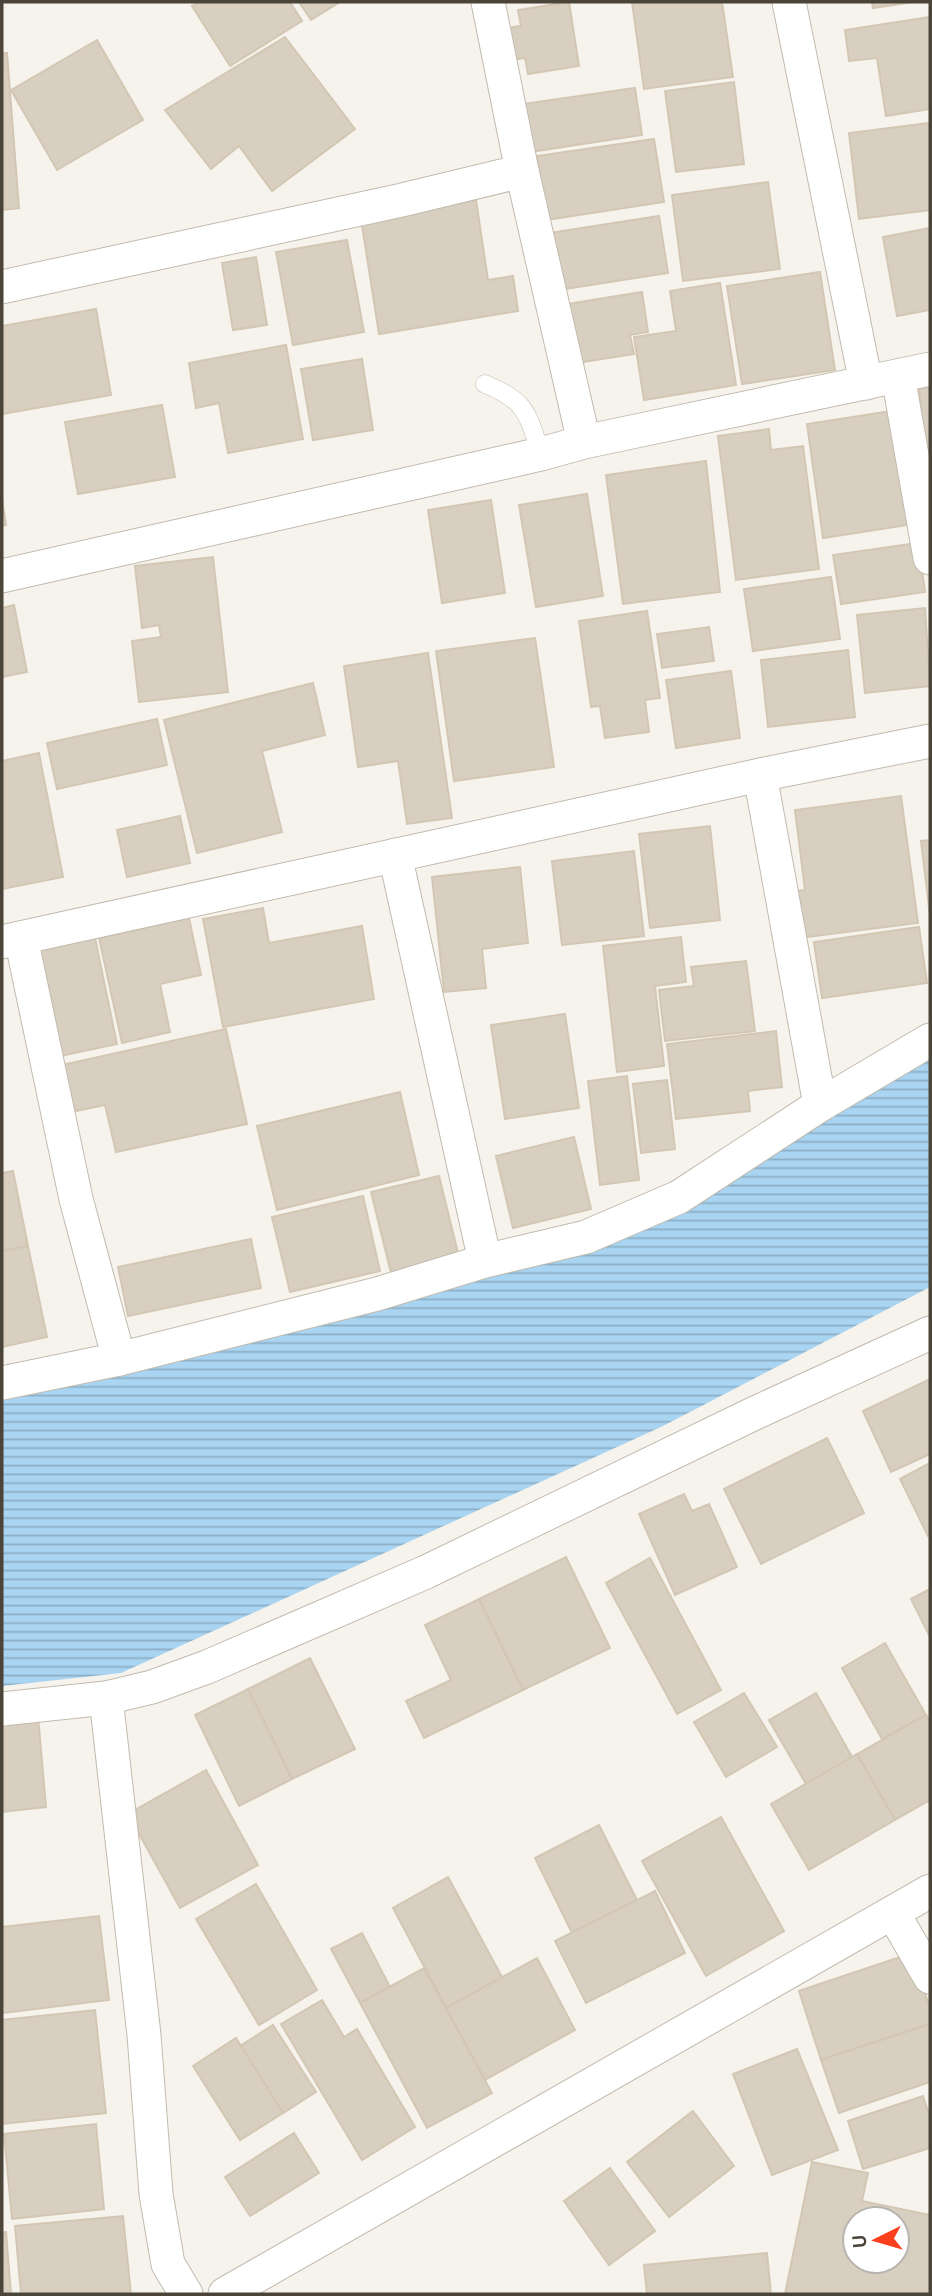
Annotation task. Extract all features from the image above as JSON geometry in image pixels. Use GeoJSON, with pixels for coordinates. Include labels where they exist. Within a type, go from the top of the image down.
{"type":"FeatureCollection","features":[{"type":"Feature","properties":{"kind":"street"},"geometry":{"type":"LineString","coordinates":[[488,2],[522,171],[584,442]]}},
{"type":"Feature","properties":{"kind":"street"},"geometry":{"type":"LineString","coordinates":[[789,2],[866,383]]}},
{"type":"Feature","properties":{"kind":"street"},"geometry":{"type":"LineString","coordinates":[[2,287],[402,200],[522,171]]}},
{"type":"Feature","properties":{"kind":"street"},"geometry":{"type":"LineString","coordinates":[[2,576],[584,442],[930,369]]}},
{"type":"Feature","properties":{"kind":"street"},"geometry":{"type":"LineString","coordinates":[[898,376],[930,558]]}},
{"type":"Feature","properties":{"kind":"street"},"geometry":{"type":"LineString","coordinates":[[119,1359],[11,940],[760,775],[930,741]]}},
{"type":"Feature","properties":{"kind":"street"},"geometry":{"type":"LineString","coordinates":[[760,775],[820,1105]]}},
{"type":"Feature","properties":{"kind":"street"},"geometry":{"type":"LineString","coordinates":[[395,855],[485,1261]]}},
{"type":"Feature","properties":{"kind":"street"},"geometry":{"type":"LineString","coordinates":[[2,1383],[119,1359],[377,1294],[485,1261],[586,1237],[679,1198],[820,1105],[930,1040]]}},
{"type":"Feature","properties":{"kind":"street"},"geometry":{"type":"LineString","coordinates":[[2,1709],[106,1698],[152,1687],[208,1667],[426,1572],[755,1413],[930,1333]]}},
{"type":"Feature","properties":{"kind":"street"},"geometry":{"type":"LineString","coordinates":[[106,1698],[144,2035],[156,2194],[168,2264],[186,2294]]}},
{"type":"Feature","properties":{"kind":"street"},"geometry":{"type":"LineString","coordinates":[[225,2294],[930,1891]]}},
{"type":"Feature","properties":{"kind":"street"},"geometry":{"type":"LineString","coordinates":[[893,1913],[930,1977]]}},
{"type":"Feature","properties":{"kind":"lane"},"geometry":{"type":"LineString","coordinates":[[485,384],[505,392],[525,409],[541,454]]}},
{"type":"Feature","properties":{"kind":"water"},"geometry":{"type":"Polygon","coordinates":[[[930,1045],[930,1287],[663,1426],[121,1673],[2,1686],[2,1398],[617,1242],[930,1045]]]}},
{"type":"Feature","properties":{"kind":"building"},"geometry":{"type":"Polygon","coordinates":[[[199,2],[290,2],[302,21],[230,66],[192,6],[199,2]]]}},
{"type":"Feature","properties":{"kind":"building"},"geometry":{"type":"Polygon","coordinates":[[[299,2],[340,2],[311,20],[299,2]]]}},
{"type":"Feature","properties":{"kind":"building"},"geometry":{"type":"Polygon","coordinates":[[[569,2],[579,66],[528,74],[525,58],[511,60],[506,28],[521,26],[518,10],[569,2]]]}},
{"type":"Feature","properties":{"kind":"building"},"geometry":{"type":"Polygon","coordinates":[[[632,2],[722,2],[733,77],[644,89],[632,2]]]}},
{"type":"Feature","properties":{"kind":"building"},"geometry":{"type":"Polygon","coordinates":[[[872,2],[913,2],[873,8],[872,2]]]}},
{"type":"Feature","properties":{"kind":"building"},"geometry":{"type":"Polygon","coordinates":[[[930,17],[930,109],[886,116],[877,58],[849,61],[845,30],[930,17]]]}},
{"type":"Feature","properties":{"kind":"building"},"geometry":{"type":"Polygon","coordinates":[[[285,37],[355,129],[272,191],[239,146],[211,169],[165,110],[285,37]]]}},
{"type":"Feature","properties":{"kind":"building"},"geometry":{"type":"Polygon","coordinates":[[[97,40],[143,120],[57,170],[11,90],[97,40]]]}},
{"type":"Feature","properties":{"kind":"building"},"geometry":{"type":"Polygon","coordinates":[[[2,53],[7,53],[19,208],[2,210],[2,53]]]}},
{"type":"Feature","properties":{"kind":"building"},"geometry":{"type":"Polygon","coordinates":[[[734,82],[744,164],[676,172],[665,91],[734,82]]]}},
{"type":"Feature","properties":{"kind":"building"},"geometry":{"type":"Polygon","coordinates":[[[635,88],[642,135],[530,152],[523,104],[635,88]]]}},
{"type":"Feature","properties":{"kind":"building"},"geometry":{"type":"Polygon","coordinates":[[[930,123],[930,210],[859,219],[849,133],[930,123]]]}},
{"type":"Feature","properties":{"kind":"building"},"geometry":{"type":"Polygon","coordinates":[[[654,139],[664,202],[546,220],[537,156],[654,139]]]}},
{"type":"Feature","properties":{"kind":"building"},"geometry":{"type":"Polygon","coordinates":[[[768,182],[780,269],[683,281],[672,195],[768,182]]]}},
{"type":"Feature","properties":{"kind":"building"},"geometry":{"type":"Polygon","coordinates":[[[476,200],[488,280],[513,276],[518,311],[379,334],[361,219],[476,200]]]}},
{"type":"Feature","properties":{"kind":"building"},"geometry":{"type":"Polygon","coordinates":[[[659,216],[668,273],[558,290],[549,233],[659,216]]]}},
{"type":"Feature","properties":{"kind":"building"},"geometry":{"type":"Polygon","coordinates":[[[930,228],[930,310],[897,316],[883,237],[930,228]]]}},
{"type":"Feature","properties":{"kind":"building"},"geometry":{"type":"Polygon","coordinates":[[[347,240],[364,332],[293,345],[276,252],[347,240]]]}},
{"type":"Feature","properties":{"kind":"building"},"geometry":{"type":"Polygon","coordinates":[[[256,257],[267,325],[233,330],[222,263],[256,257]]]}},
{"type":"Feature","properties":{"kind":"building"},"geometry":{"type":"Polygon","coordinates":[[[820,272],[835,370],[742,384],[727,286],[820,272]]]}},
{"type":"Feature","properties":{"kind":"building"},"geometry":{"type":"Polygon","coordinates":[[[720,283],[736,385],[644,400],[634,337],[676,331],[670,291],[720,283]]]}},
{"type":"Feature","properties":{"kind":"building"},"geometry":{"type":"Polygon","coordinates":[[[642,292],[648,332],[630,335],[634,354],[570,364],[561,305],[642,292]]]}},
{"type":"Feature","properties":{"kind":"building"},"geometry":{"type":"Polygon","coordinates":[[[96,309],[111,395],[2,414],[2,326],[96,309]]]}},
{"type":"Feature","properties":{"kind":"building"},"geometry":{"type":"Polygon","coordinates":[[[286,345],[303,439],[228,453],[219,403],[196,408],[189,363],[286,345]]]}},
{"type":"Feature","properties":{"kind":"building"},"geometry":{"type":"Polygon","coordinates":[[[362,359],[373,430],[313,440],[301,369],[362,359]]]}},
{"type":"Feature","properties":{"kind":"building"},"geometry":{"type":"Polygon","coordinates":[[[930,387],[930,485],[928,485],[919,388],[930,387]]]}},
{"type":"Feature","properties":{"kind":"building"},"geometry":{"type":"Polygon","coordinates":[[[162,405],[175,477],[78,494],[65,422],[162,405]]]}},
{"type":"Feature","properties":{"kind":"building"},"geometry":{"type":"Polygon","coordinates":[[[898,410],[914,524],[823,538],[807,424],[898,410]]]}},
{"type":"Feature","properties":{"kind":"building"},"geometry":{"type":"Polygon","coordinates":[[[769,429],[771,450],[803,446],[819,569],[736,580],[718,436],[769,429]]]}},
{"type":"Feature","properties":{"kind":"building"},"geometry":{"type":"Polygon","coordinates":[[[706,461],[720,592],[623,604],[606,475],[706,461]]]}},
{"type":"Feature","properties":{"kind":"building"},"geometry":{"type":"Polygon","coordinates":[[[587,494],[603,596],[536,607],[519,505],[587,494]]]}},
{"type":"Feature","properties":{"kind":"building"},"geometry":{"type":"Polygon","coordinates":[[[2,499],[6,525],[2,526],[2,499]]]}},
{"type":"Feature","properties":{"kind":"building"},"geometry":{"type":"Polygon","coordinates":[[[491,500],[505,593],[442,603],[428,510],[491,500]]]}},
{"type":"Feature","properties":{"kind":"building"},"geometry":{"type":"Polygon","coordinates":[[[918,543],[925,592],[841,604],[833,555],[918,543]]]}},
{"type":"Feature","properties":{"kind":"building"},"geometry":{"type":"Polygon","coordinates":[[[213,557],[228,692],[139,702],[132,641],[161,637],[159,625],[142,628],[135,566],[213,557]]]}},
{"type":"Feature","properties":{"kind":"building"},"geometry":{"type":"Polygon","coordinates":[[[831,577],[840,639],[753,651],[744,589],[831,577]]]}},
{"type":"Feature","properties":{"kind":"building"},"geometry":{"type":"Polygon","coordinates":[[[14,605],[27,672],[2,677],[2,608],[14,605]]]}},
{"type":"Feature","properties":{"kind":"building"},"geometry":{"type":"Polygon","coordinates":[[[925,608],[930,686],[865,693],[857,615],[925,608]]]}},
{"type":"Feature","properties":{"kind":"building"},"geometry":{"type":"Polygon","coordinates":[[[647,611],[660,698],[645,700],[649,732],[605,738],[600,706],[591,707],[579,621],[647,611]]]}},
{"type":"Feature","properties":{"kind":"building"},"geometry":{"type":"Polygon","coordinates":[[[709,627],[714,661],[662,668],[657,634],[709,627]]]}},
{"type":"Feature","properties":{"kind":"building"},"geometry":{"type":"Polygon","coordinates":[[[535,638],[554,767],[454,781],[436,651],[535,638]]]}},
{"type":"Feature","properties":{"kind":"building"},"geometry":{"type":"Polygon","coordinates":[[[848,650],[855,717],[768,727],[761,660],[848,650]]]}},
{"type":"Feature","properties":{"kind":"building"},"geometry":{"type":"Polygon","coordinates":[[[428,653],[452,818],[407,824],[398,761],[358,767],[344,666],[428,653]]]}},
{"type":"Feature","properties":{"kind":"building"},"geometry":{"type":"Polygon","coordinates":[[[731,671],[740,738],[676,748],[666,680],[731,671]]]}},
{"type":"Feature","properties":{"kind":"building"},"geometry":{"type":"Polygon","coordinates":[[[313,683],[325,735],[262,751],[282,832],[197,853],[164,720],[313,683]]]}},
{"type":"Feature","properties":{"kind":"building"},"geometry":{"type":"Polygon","coordinates":[[[157,719],[167,765],[57,789],[47,743],[157,719]]]}},
{"type":"Feature","properties":{"kind":"building"},"geometry":{"type":"Polygon","coordinates":[[[39,753],[63,877],[2,889],[2,761],[39,753]]]}},
{"type":"Feature","properties":{"kind":"building"},"geometry":{"type":"Polygon","coordinates":[[[901,796],[918,923],[800,938],[794,891],[805,890],[795,810],[901,796]]]}},
{"type":"Feature","properties":{"kind":"building"},"geometry":{"type":"Polygon","coordinates":[[[180,816],[190,863],[127,877],[117,830],[180,816]]]}},
{"type":"Feature","properties":{"kind":"building"},"geometry":{"type":"Polygon","coordinates":[[[710,826],[720,920],[650,928],[639,834],[710,826]]]}},
{"type":"Feature","properties":{"kind":"building"},"geometry":{"type":"Polygon","coordinates":[[[930,840],[930,916],[921,841],[930,840]]]}},
{"type":"Feature","properties":{"kind":"building"},"geometry":{"type":"Polygon","coordinates":[[[634,851],[644,936],[562,945],[552,861],[634,851]]]}},
{"type":"Feature","properties":{"kind":"building"},"geometry":{"type":"Polygon","coordinates":[[[520,867],[528,943],[482,949],[486,988],[444,992],[432,877],[520,867]]]}},
{"type":"Feature","properties":{"kind":"building"},"geometry":{"type":"Polygon","coordinates":[[[263,908],[269,943],[362,926],[374,999],[223,1027],[203,919],[263,908]]]}},
{"type":"Feature","properties":{"kind":"building"},"geometry":{"type":"Polygon","coordinates":[[[189,918],[201,975],[160,984],[170,1032],[122,1043],[99,938],[189,918]]]}},
{"type":"Feature","properties":{"kind":"building"},"geometry":{"type":"Polygon","coordinates":[[[919,927],[927,983],[822,998],[814,942],[919,927]]]}},
{"type":"Feature","properties":{"kind":"building"},"geometry":{"type":"Polygon","coordinates":[[[681,937],[686,982],[655,986],[664,1066],[617,1072],[603,946],[681,937]]]}},
{"type":"Feature","properties":{"kind":"building"},"geometry":{"type":"Polygon","coordinates":[[[95,938],[117,1044],[51,1058],[29,952],[95,938]]]}},
{"type":"Feature","properties":{"kind":"building"},"geometry":{"type":"Polygon","coordinates":[[[746,961],[755,1031],[665,1041],[659,990],[694,986],[691,967],[746,961]]]}},
{"type":"Feature","properties":{"kind":"building"},"geometry":{"type":"Polygon","coordinates":[[[565,1014],[579,1108],[505,1119],[491,1025],[565,1014]]]}},
{"type":"Feature","properties":{"kind":"building"},"geometry":{"type":"Polygon","coordinates":[[[226,1029],[247,1124],[116,1152],[105,1105],[71,1112],[62,1065],[226,1029]]]}},
{"type":"Feature","properties":{"kind":"building"},"geometry":{"type":"Polygon","coordinates":[[[776,1031],[782,1087],[748,1091],[750,1111],[676,1119],[667,1044],[776,1031]]]}},
{"type":"Feature","properties":{"kind":"building"},"geometry":{"type":"Polygon","coordinates":[[[627,1076],[639,1180],[600,1185],[588,1081],[627,1076]]]}},
{"type":"Feature","properties":{"kind":"building"},"geometry":{"type":"Polygon","coordinates":[[[667,1080],[675,1149],[641,1153],[633,1084],[667,1080]]]}},
{"type":"Feature","properties":{"kind":"building"},"geometry":{"type":"Polygon","coordinates":[[[400,1092],[419,1175],[277,1210],[257,1126],[400,1092]]]}},
{"type":"Feature","properties":{"kind":"building"},"geometry":{"type":"Polygon","coordinates":[[[574,1137],[591,1209],[513,1228],[496,1156],[574,1137]]]}},
{"type":"Feature","properties":{"kind":"building"},"geometry":{"type":"Polygon","coordinates":[[[13,1171],[28,1246],[2,1251],[2,1173],[13,1171]]]}},
{"type":"Feature","properties":{"kind":"building"},"geometry":{"type":"Polygon","coordinates":[[[439,1176],[459,1257],[391,1273],[371,1192],[439,1176]]]}},
{"type":"Feature","properties":{"kind":"building"},"geometry":{"type":"Polygon","coordinates":[[[363,1196],[380,1271],[290,1292],[272,1217],[363,1196]]]}},
{"type":"Feature","properties":{"kind":"building"},"geometry":{"type":"Polygon","coordinates":[[[251,1239],[261,1288],[128,1316],[118,1267],[251,1239]]]}},
{"type":"Feature","properties":{"kind":"building"},"geometry":{"type":"Polygon","coordinates":[[[28,1246],[47,1337],[2,1347],[2,1251],[28,1246]]]}},
{"type":"Feature","properties":{"kind":"building"},"geometry":{"type":"Polygon","coordinates":[[[930,1379],[930,1454],[891,1472],[863,1411],[930,1379]]]}},
{"type":"Feature","properties":{"kind":"building"},"geometry":{"type":"Polygon","coordinates":[[[827,1438],[864,1513],[761,1564],[724,1489],[827,1438]]]}},
{"type":"Feature","properties":{"kind":"building"},"geometry":{"type":"Polygon","coordinates":[[[930,1463],[930,1534],[928,1536],[900,1479],[930,1463]]]}},
{"type":"Feature","properties":{"kind":"building"},"geometry":{"type":"Polygon","coordinates":[[[684,1494],[692,1511],[709,1504],[737,1567],[675,1595],[639,1514],[684,1494]]]}},
{"type":"Feature","properties":{"kind":"building"},"geometry":{"type":"Polygon","coordinates":[[[566,1557],[610,1648],[523,1690],[479,1599],[566,1557]]]}},
{"type":"Feature","properties":{"kind":"building"},"geometry":{"type":"Polygon","coordinates":[[[650,1558],[721,1690],[677,1714],[606,1583],[650,1558]]]}},
{"type":"Feature","properties":{"kind":"building"},"geometry":{"type":"Polygon","coordinates":[[[930,1589],[930,1637],[911,1599],[930,1589]]]}},
{"type":"Feature","properties":{"kind":"building"},"geometry":{"type":"Polygon","coordinates":[[[479,1599],[523,1690],[424,1738],[406,1701],[451,1680],[425,1625],[479,1599]]]}},
{"type":"Feature","properties":{"kind":"building"},"geometry":{"type":"Polygon","coordinates":[[[885,1643],[926,1715],[882,1739],[842,1668],[885,1643]]]}},
{"type":"Feature","properties":{"kind":"building"},"geometry":{"type":"Polygon","coordinates":[[[310,1658],[355,1749],[292,1779],[248,1689],[310,1658]]]}},
{"type":"Feature","properties":{"kind":"building"},"geometry":{"type":"Polygon","coordinates":[[[248,1689],[292,1779],[239,1806],[195,1715],[248,1689]]]}},
{"type":"Feature","properties":{"kind":"building"},"geometry":{"type":"Polygon","coordinates":[[[744,1693],[777,1747],[726,1777],[694,1722],[744,1693]]]}},
{"type":"Feature","properties":{"kind":"building"},"geometry":{"type":"Polygon","coordinates":[[[816,1693],[852,1757],[806,1784],[769,1720],[816,1693]]]}},
{"type":"Feature","properties":{"kind":"building"},"geometry":{"type":"Polygon","coordinates":[[[926,1715],[930,1722],[930,1800],[895,1820],[857,1754],[926,1715]]]}},
{"type":"Feature","properties":{"kind":"building"},"geometry":{"type":"Polygon","coordinates":[[[38,1716],[46,1807],[2,1812],[2,1719],[38,1716]]]}},
{"type":"Feature","properties":{"kind":"building"},"geometry":{"type":"Polygon","coordinates":[[[857,1754],[895,1820],[809,1870],[771,1804],[857,1754]]]}},
{"type":"Feature","properties":{"kind":"building"},"geometry":{"type":"Polygon","coordinates":[[[206,1770],[258,1865],[180,1908],[128,1814],[206,1770]]]}},
{"type":"Feature","properties":{"kind":"building"},"geometry":{"type":"Polygon","coordinates":[[[721,1817],[784,1931],[706,1976],[642,1861],[721,1817]]]}},
{"type":"Feature","properties":{"kind":"building"},"geometry":{"type":"Polygon","coordinates":[[[599,1825],[637,1900],[572,1933],[535,1858],[599,1825]]]}},
{"type":"Feature","properties":{"kind":"building"},"geometry":{"type":"Polygon","coordinates":[[[448,1877],[502,1977],[446,2008],[393,1908],[448,1877]]]}},
{"type":"Feature","properties":{"kind":"building"},"geometry":{"type":"Polygon","coordinates":[[[256,1884],[317,1990],[259,2025],[196,1919],[256,1884]]]}},
{"type":"Feature","properties":{"kind":"building"},"geometry":{"type":"Polygon","coordinates":[[[655,1891],[685,1953],[586,2003],[555,1941],[655,1891]]]}},
{"type":"Feature","properties":{"kind":"building"},"geometry":{"type":"Polygon","coordinates":[[[99,1916],[109,2000],[2,2013],[2,1927],[99,1916]]]}},
{"type":"Feature","properties":{"kind":"building"},"geometry":{"type":"Polygon","coordinates":[[[362,1933],[390,1987],[360,2003],[331,1949],[362,1933]]]}},
{"type":"Feature","properties":{"kind":"building"},"geometry":{"type":"Polygon","coordinates":[[[912,1953],[930,2009],[930,2024],[821,2060],[799,1991],[912,1953]]]}},
{"type":"Feature","properties":{"kind":"building"},"geometry":{"type":"Polygon","coordinates":[[[537,1958],[575,2030],[485,2080],[446,2008],[537,1958]]]}},
{"type":"Feature","properties":{"kind":"building"},"geometry":{"type":"Polygon","coordinates":[[[424,1968],[492,2093],[427,2128],[360,2003],[424,1968]]]}},
{"type":"Feature","properties":{"kind":"building"},"geometry":{"type":"Polygon","coordinates":[[[322,2000],[344,2037],[357,2029],[415,2127],[362,2160],[281,2024],[322,2000]]]}},
{"type":"Feature","properties":{"kind":"building"},"geometry":{"type":"Polygon","coordinates":[[[95,2010],[106,2113],[2,2124],[2,2020],[95,2010]]]}},
{"type":"Feature","properties":{"kind":"building"},"geometry":{"type":"Polygon","coordinates":[[[930,2024],[930,2082],[839,2113],[821,2060],[930,2024]]]}},
{"type":"Feature","properties":{"kind":"building"},"geometry":{"type":"Polygon","coordinates":[[[273,2025],[316,2092],[283,2113],[240,2046],[273,2025]]]}},
{"type":"Feature","properties":{"kind":"building"},"geometry":{"type":"Polygon","coordinates":[[[236,2038],[283,2113],[240,2140],[193,2066],[236,2038]]]}},
{"type":"Feature","properties":{"kind":"building"},"geometry":{"type":"Polygon","coordinates":[[[797,2049],[838,2150],[772,2175],[733,2074],[797,2049]]]}},
{"type":"Feature","properties":{"kind":"building"},"geometry":{"type":"Polygon","coordinates":[[[923,2096],[930,2118],[930,2148],[863,2169],[848,2121],[923,2096]]]}},
{"type":"Feature","properties":{"kind":"building"},"geometry":{"type":"Polygon","coordinates":[[[693,2111],[734,2166],[669,2217],[627,2162],[693,2111]]]}},
{"type":"Feature","properties":{"kind":"building"},"geometry":{"type":"Polygon","coordinates":[[[96,2124],[104,2209],[12,2219],[4,2134],[96,2124]]]}},
{"type":"Feature","properties":{"kind":"building"},"geometry":{"type":"Polygon","coordinates":[[[294,2133],[319,2173],[250,2216],[225,2177],[294,2133]]]}},
{"type":"Feature","properties":{"kind":"building"},"geometry":{"type":"Polygon","coordinates":[[[812,2162],[868,2173],[862,2201],[881,2205],[841,2205],[841,2275],[911,2275],[911,2211],[930,2215],[930,2294],[785,2294],[812,2162]]]}},
{"type":"Feature","properties":{"kind":"building"},"geometry":{"type":"Polygon","coordinates":[[[610,2168],[655,2231],[609,2265],[564,2201],[610,2168]]]}},
{"type":"Feature","properties":{"kind":"building"},"geometry":{"type":"Polygon","coordinates":[[[123,2216],[131,2294],[21,2294],[15,2226],[123,2216]]]}},
{"type":"Feature","properties":{"kind":"building"},"geometry":{"type":"Polygon","coordinates":[[[6,2232],[11,2294],[2,2294],[2,2233],[6,2232]]]}},
{"type":"Feature","properties":{"kind":"building"},"geometry":{"type":"Polygon","coordinates":[[[767,2253],[771,2294],[647,2294],[644,2265],[767,2253]]]}}]}
